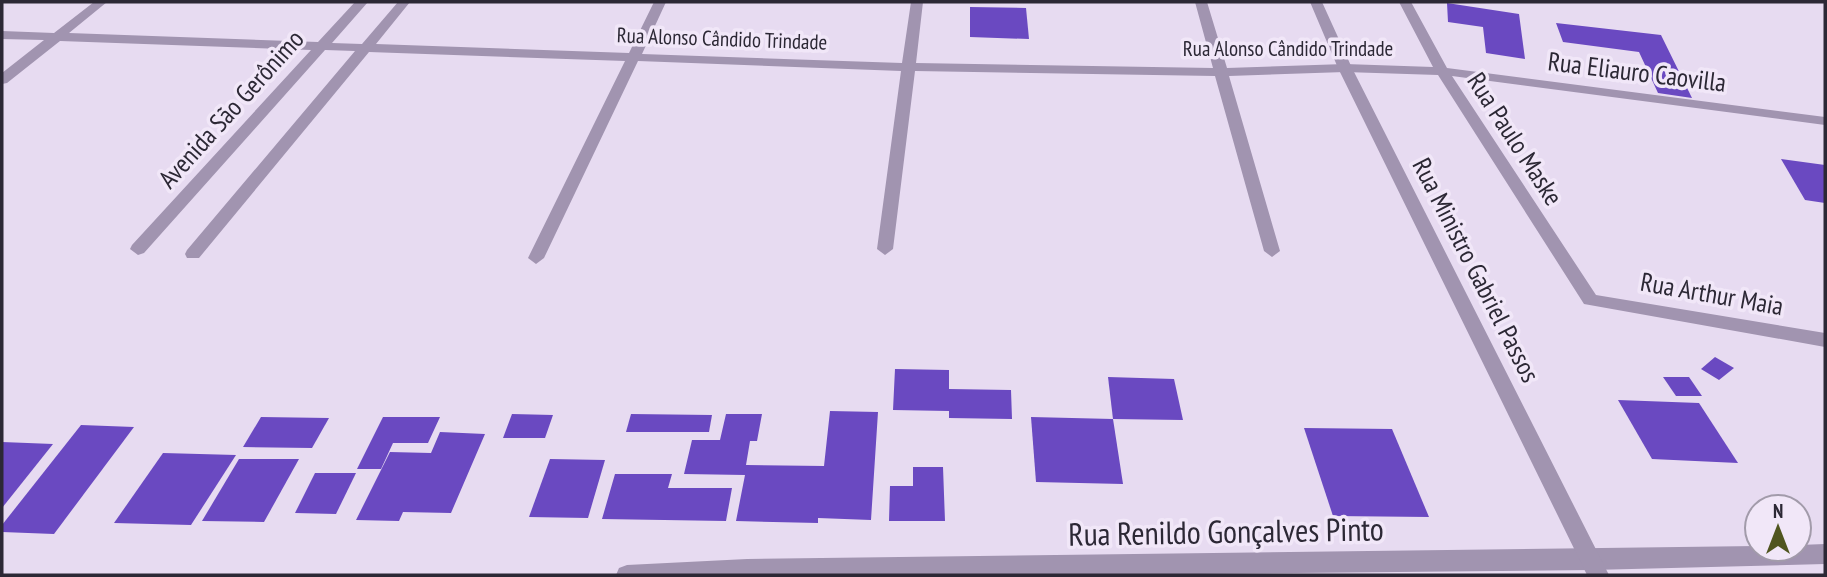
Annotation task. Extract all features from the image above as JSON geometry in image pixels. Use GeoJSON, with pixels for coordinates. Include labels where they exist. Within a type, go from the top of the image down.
{"type":"FeatureCollection","features":[{"type":"Feature","properties":{"kind":"street"},"geometry":{"type":"LineString","coordinates":[[2,80],[101,2]]}},
{"type":"Feature","properties":{"kind":"street","name":"Avenida São Gerônimo"},"geometry":{"type":"LineString","coordinates":[[138,249],[362,2]]}},
{"type":"Feature","properties":{"kind":"street"},"geometry":{"type":"LineString","coordinates":[[193,254],[404,2]]}},
{"type":"Feature","properties":{"kind":"street"},"geometry":{"type":"LineString","coordinates":[[536,258],[660,2]]}},
{"type":"Feature","properties":{"kind":"street"},"geometry":{"type":"LineString","coordinates":[[885,249],[917,2]]}},
{"type":"Feature","properties":{"kind":"street"},"geometry":{"type":"LineString","coordinates":[[1201,2],[1272,251]]}},
{"type":"Feature","properties":{"kind":"street","name":"Rua Ministro Gabriel Passos"},"geometry":{"type":"LineString","coordinates":[[1316,2],[1345,68],[1595,568]]}},
{"type":"Feature","properties":{"kind":"street","name":"Rua Paulo Maske"},"geometry":{"type":"LineString","coordinates":[[1405,2],[1442,71],[1590,300]]}},
{"type":"Feature","properties":{"kind":"street","name":"Rua Alonso Cândido Trindade"},"geometry":{"type":"LineString","coordinates":[[2,35],[908,67],[1222,72],[1345,68],[1442,71]]}},
{"type":"Feature","properties":{"kind":"street","name":"Rua Eliauro Caovilla"},"geometry":{"type":"LineString","coordinates":[[1442,71],[1825,121]]}},
{"type":"Feature","properties":{"kind":"street","name":"Rua Arthur Maia"},"geometry":{"type":"LineString","coordinates":[[1590,300],[1825,340]]}},
{"type":"Feature","properties":{"kind":"street","name":"Rua Renildo Gonçalves Pinto"},"geometry":{"type":"LineString","coordinates":[[627,575],[746,572],[1595,568],[1825,554]]}},
{"type":"Feature","properties":{"kind":"building"},"geometry":{"type":"Polygon","coordinates":[[[1447,3],[1519,14],[1525,59],[1486,53],[1483,27],[1448,22],[1447,3]]]}},
{"type":"Feature","properties":{"kind":"building"},"geometry":{"type":"Polygon","coordinates":[[[970,7],[1026,8],[1029,39],[970,37],[970,7]]]}},
{"type":"Feature","properties":{"kind":"building"},"geometry":{"type":"Polygon","coordinates":[[[1556,23],[1661,35],[1692,98],[1658,93],[1639,52],[1563,42],[1556,23]]]}},
{"type":"Feature","properties":{"kind":"building"},"geometry":{"type":"Polygon","coordinates":[[[1781,159],[1825,165],[1825,203],[1805,200],[1781,159]]]}},
{"type":"Feature","properties":{"kind":"building"},"geometry":{"type":"Polygon","coordinates":[[[1715,357],[1734,368],[1719,380],[1701,369],[1715,357]]]}},
{"type":"Feature","properties":{"kind":"building"},"geometry":{"type":"Polygon","coordinates":[[[895,369],[949,370],[949,389],[1011,390],[1012,419],[949,418],[949,411],[893,410],[895,369]]]}},
{"type":"Feature","properties":{"kind":"building"},"geometry":{"type":"Polygon","coordinates":[[[1108,377],[1174,379],[1183,420],[1113,419],[1108,377]]]}},
{"type":"Feature","properties":{"kind":"building"},"geometry":{"type":"Polygon","coordinates":[[[1663,377],[1689,377],[1702,396],[1676,396],[1663,377]]]}},
{"type":"Feature","properties":{"kind":"building"},"geometry":{"type":"Polygon","coordinates":[[[1618,400],[1699,403],[1738,463],[1652,459],[1618,400]]]}},
{"type":"Feature","properties":{"kind":"building"},"geometry":{"type":"Polygon","coordinates":[[[830,411],[878,412],[871,520],[818,518],[818,523],[736,521],[745,475],[684,474],[692,440],[720,440],[726,414],[762,414],[757,441],[750,441],[746,465],[824,466],[830,411]]]}},
{"type":"Feature","properties":{"kind":"building"},"geometry":{"type":"Polygon","coordinates":[[[512,414],[553,415],[545,438],[503,438],[512,414]]]}},
{"type":"Feature","properties":{"kind":"building"},"geometry":{"type":"Polygon","coordinates":[[[631,414],[712,415],[709,432],[626,432],[631,414]]]}},
{"type":"Feature","properties":{"kind":"building"},"geometry":{"type":"Polygon","coordinates":[[[261,417],[329,418],[312,448],[243,447],[261,417]]]}},
{"type":"Feature","properties":{"kind":"building"},"geometry":{"type":"Polygon","coordinates":[[[383,417],[440,417],[428,443],[393,443],[381,469],[357,469],[383,417]]]}},
{"type":"Feature","properties":{"kind":"building"},"geometry":{"type":"Polygon","coordinates":[[[1031,417],[1113,419],[1123,484],[1036,482],[1031,417]]]}},
{"type":"Feature","properties":{"kind":"building"},"geometry":{"type":"Polygon","coordinates":[[[81,425],[134,427],[54,534],[2,532],[2,525],[81,425]]]}},
{"type":"Feature","properties":{"kind":"building"},"geometry":{"type":"Polygon","coordinates":[[[1304,428],[1392,429],[1429,517],[1333,516],[1304,428]]]}},
{"type":"Feature","properties":{"kind":"building"},"geometry":{"type":"Polygon","coordinates":[[[440,432],[485,434],[451,513],[403,512],[399,521],[356,520],[390,452],[431,453],[440,432]]]}},
{"type":"Feature","properties":{"kind":"building"},"geometry":{"type":"Polygon","coordinates":[[[2,442],[53,444],[2,508],[2,442]]]}},
{"type":"Feature","properties":{"kind":"building"},"geometry":{"type":"Polygon","coordinates":[[[163,453],[236,455],[191,525],[114,523],[163,453]]]}},
{"type":"Feature","properties":{"kind":"building"},"geometry":{"type":"Polygon","coordinates":[[[239,459],[299,459],[264,522],[202,521],[239,459]]]}},
{"type":"Feature","properties":{"kind":"building"},"geometry":{"type":"Polygon","coordinates":[[[550,459],[605,460],[588,518],[529,517],[550,459]]]}},
{"type":"Feature","properties":{"kind":"building"},"geometry":{"type":"Polygon","coordinates":[[[913,467],[943,467],[945,521],[889,521],[890,486],[913,486],[913,467]]]}},
{"type":"Feature","properties":{"kind":"building"},"geometry":{"type":"Polygon","coordinates":[[[315,473],[356,473],[336,514],[295,513],[315,473]]]}},
{"type":"Feature","properties":{"kind":"building"},"geometry":{"type":"Polygon","coordinates":[[[615,474],[672,474],[668,488],[732,488],[726,521],[602,519],[615,474]]]}}]}
